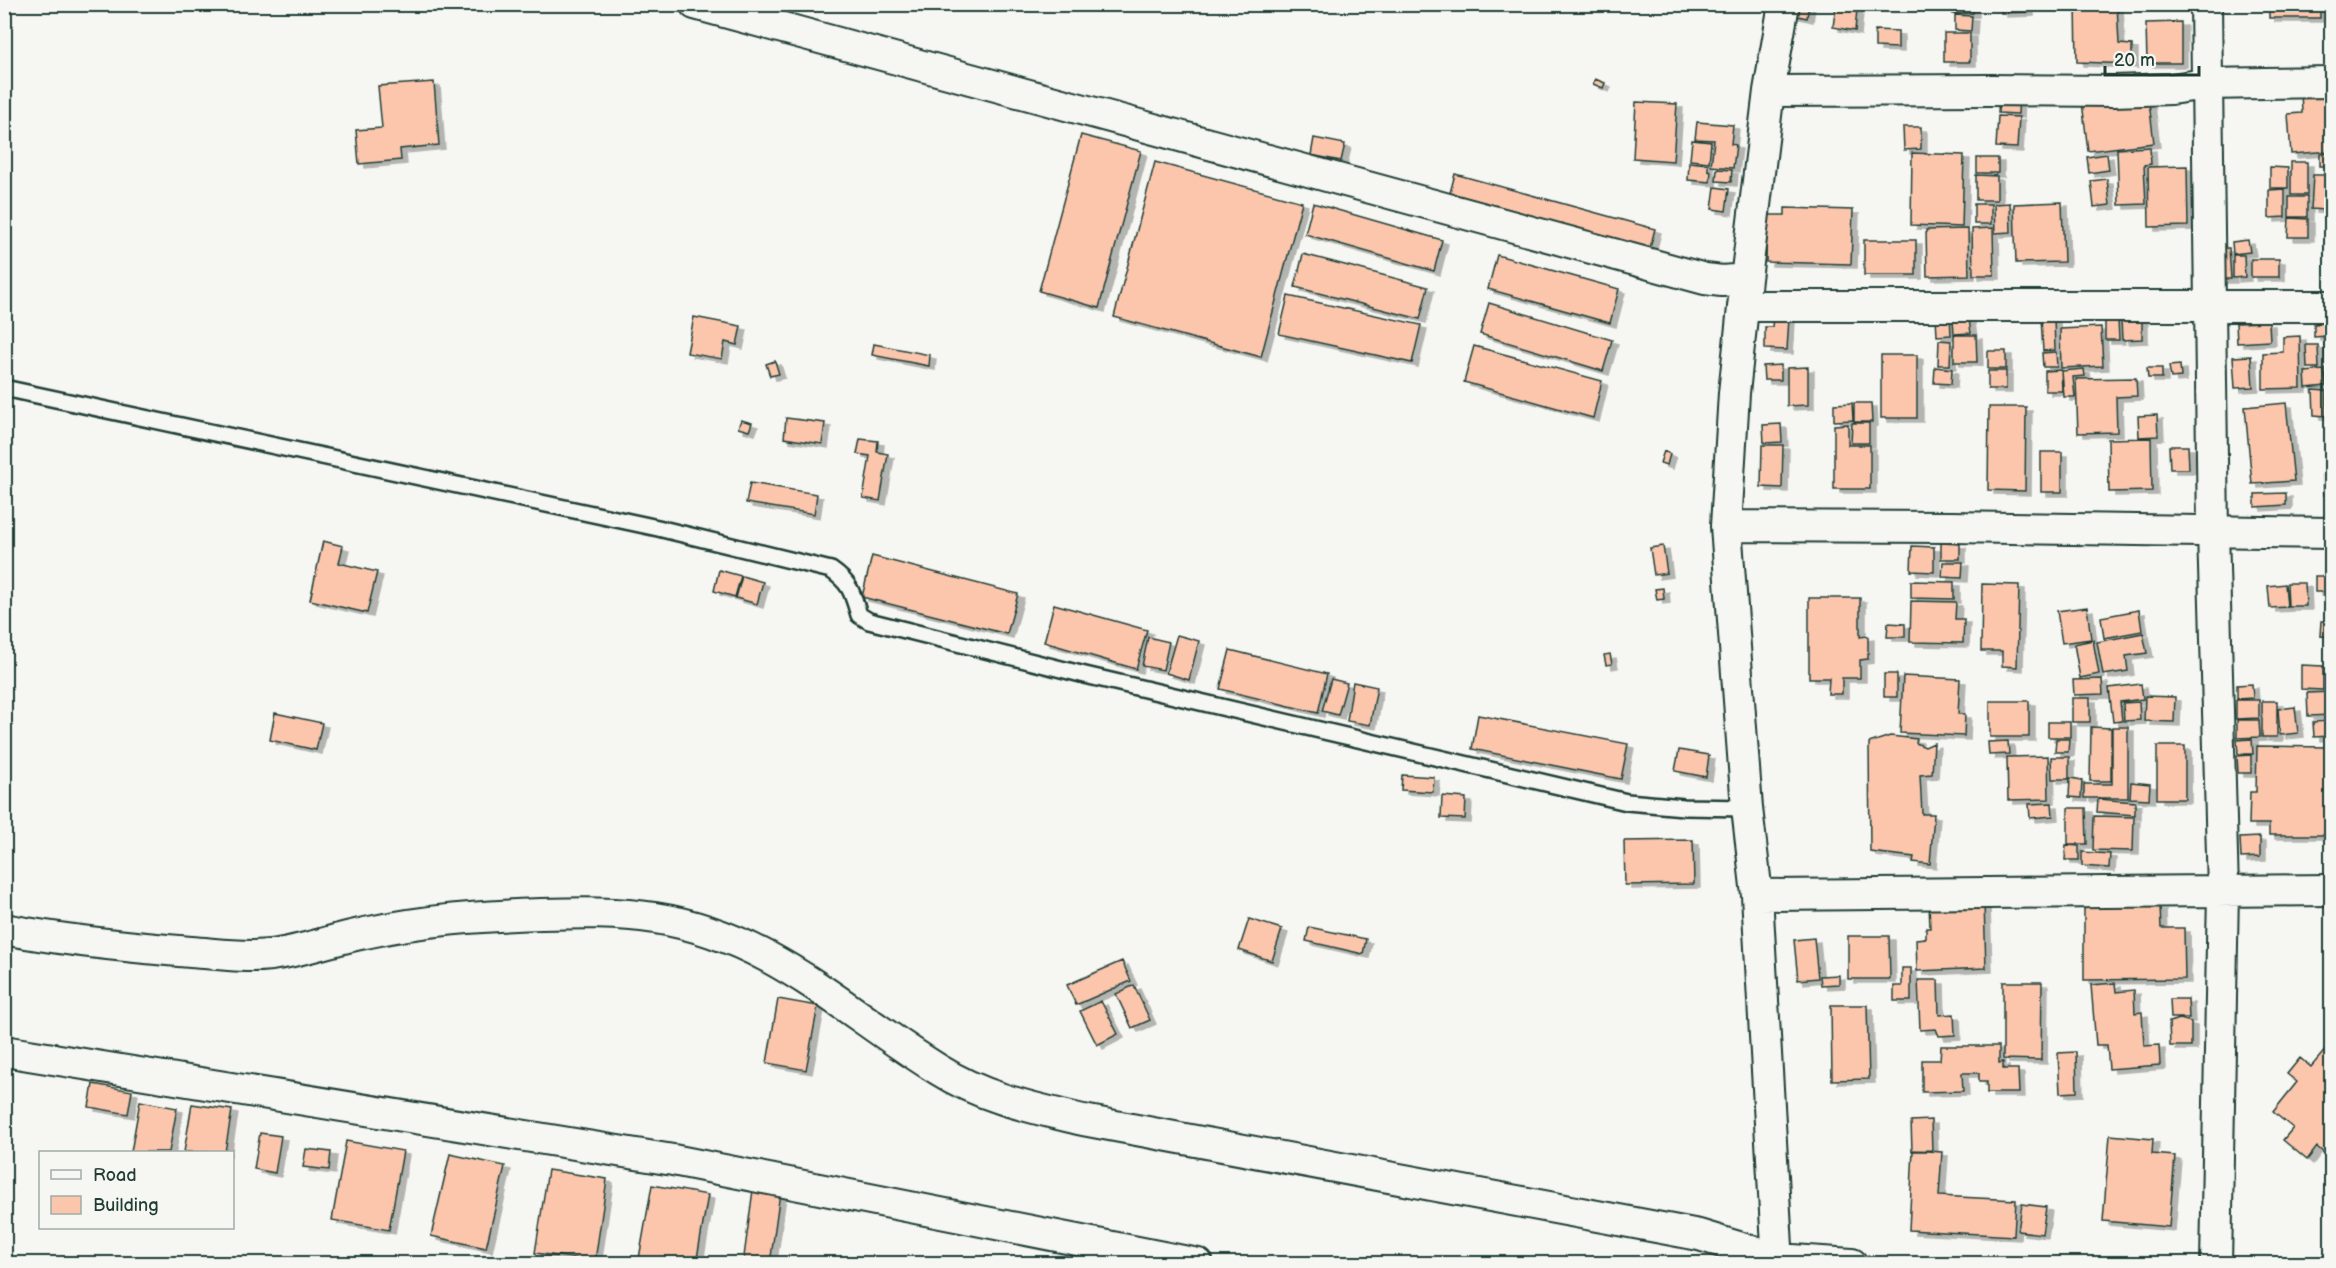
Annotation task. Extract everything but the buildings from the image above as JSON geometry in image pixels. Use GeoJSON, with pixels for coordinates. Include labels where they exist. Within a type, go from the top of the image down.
{"type":"FeatureCollection","features":[{"type":"Feature","properties":{"kind":"street"},"geometry":{"type":"LineString","coordinates":[[695,4],[1705,279],[1722,281],[1745,293],[2209,306],[2331,306]]}},
{"type":"Feature","properties":{"kind":"street"},"geometry":{"type":"LineString","coordinates":[[1778,1261],[1757,895],[1747,808],[1726,526],[1734,393],[1745,293],[1769,91],[1784,4]]}},
{"type":"Feature","properties":{"kind":"street"},"geometry":{"type":"LineString","coordinates":[[2206,4],[2213,531],[2223,891],[2216,1263]]}},
{"type":"Feature","properties":{"kind":"street"},"geometry":{"type":"LineString","coordinates":[[1769,91],[2114,91],[2171,89],[2206,84],[2331,82]]}},
{"type":"Feature","properties":{"kind":"street"},"geometry":{"type":"LineString","coordinates":[[1726,526],[2331,533]]}},
{"type":"Feature","properties":{"kind":"street"},"geometry":{"type":"LineString","coordinates":[[1757,895],[2331,891]]}},
{"type":"Feature","properties":{"kind":"street"},"geometry":{"type":"LineString","coordinates":[[4,929],[50,938],[240,957],[300,951],[362,933],[424,921],[568,913],[619,914],[656,918],[709,929],[746,944],[806,978],[939,1071],[995,1098],[1083,1120],[1699,1235],[1778,1261],[1852,1263]]}},
{"type":"Feature","properties":{"kind":"street"},"geometry":{"type":"LineString","coordinates":[[4,1051],[673,1160],[1198,1263]]}},
{"type":"Feature","properties":{"kind":"lane"},"geometry":{"type":"LineString","coordinates":[[4,388],[658,528],[831,570],[846,580],[859,615],[869,621],[1085,675],[1627,802],[1684,807],[1747,808]]}}]}
